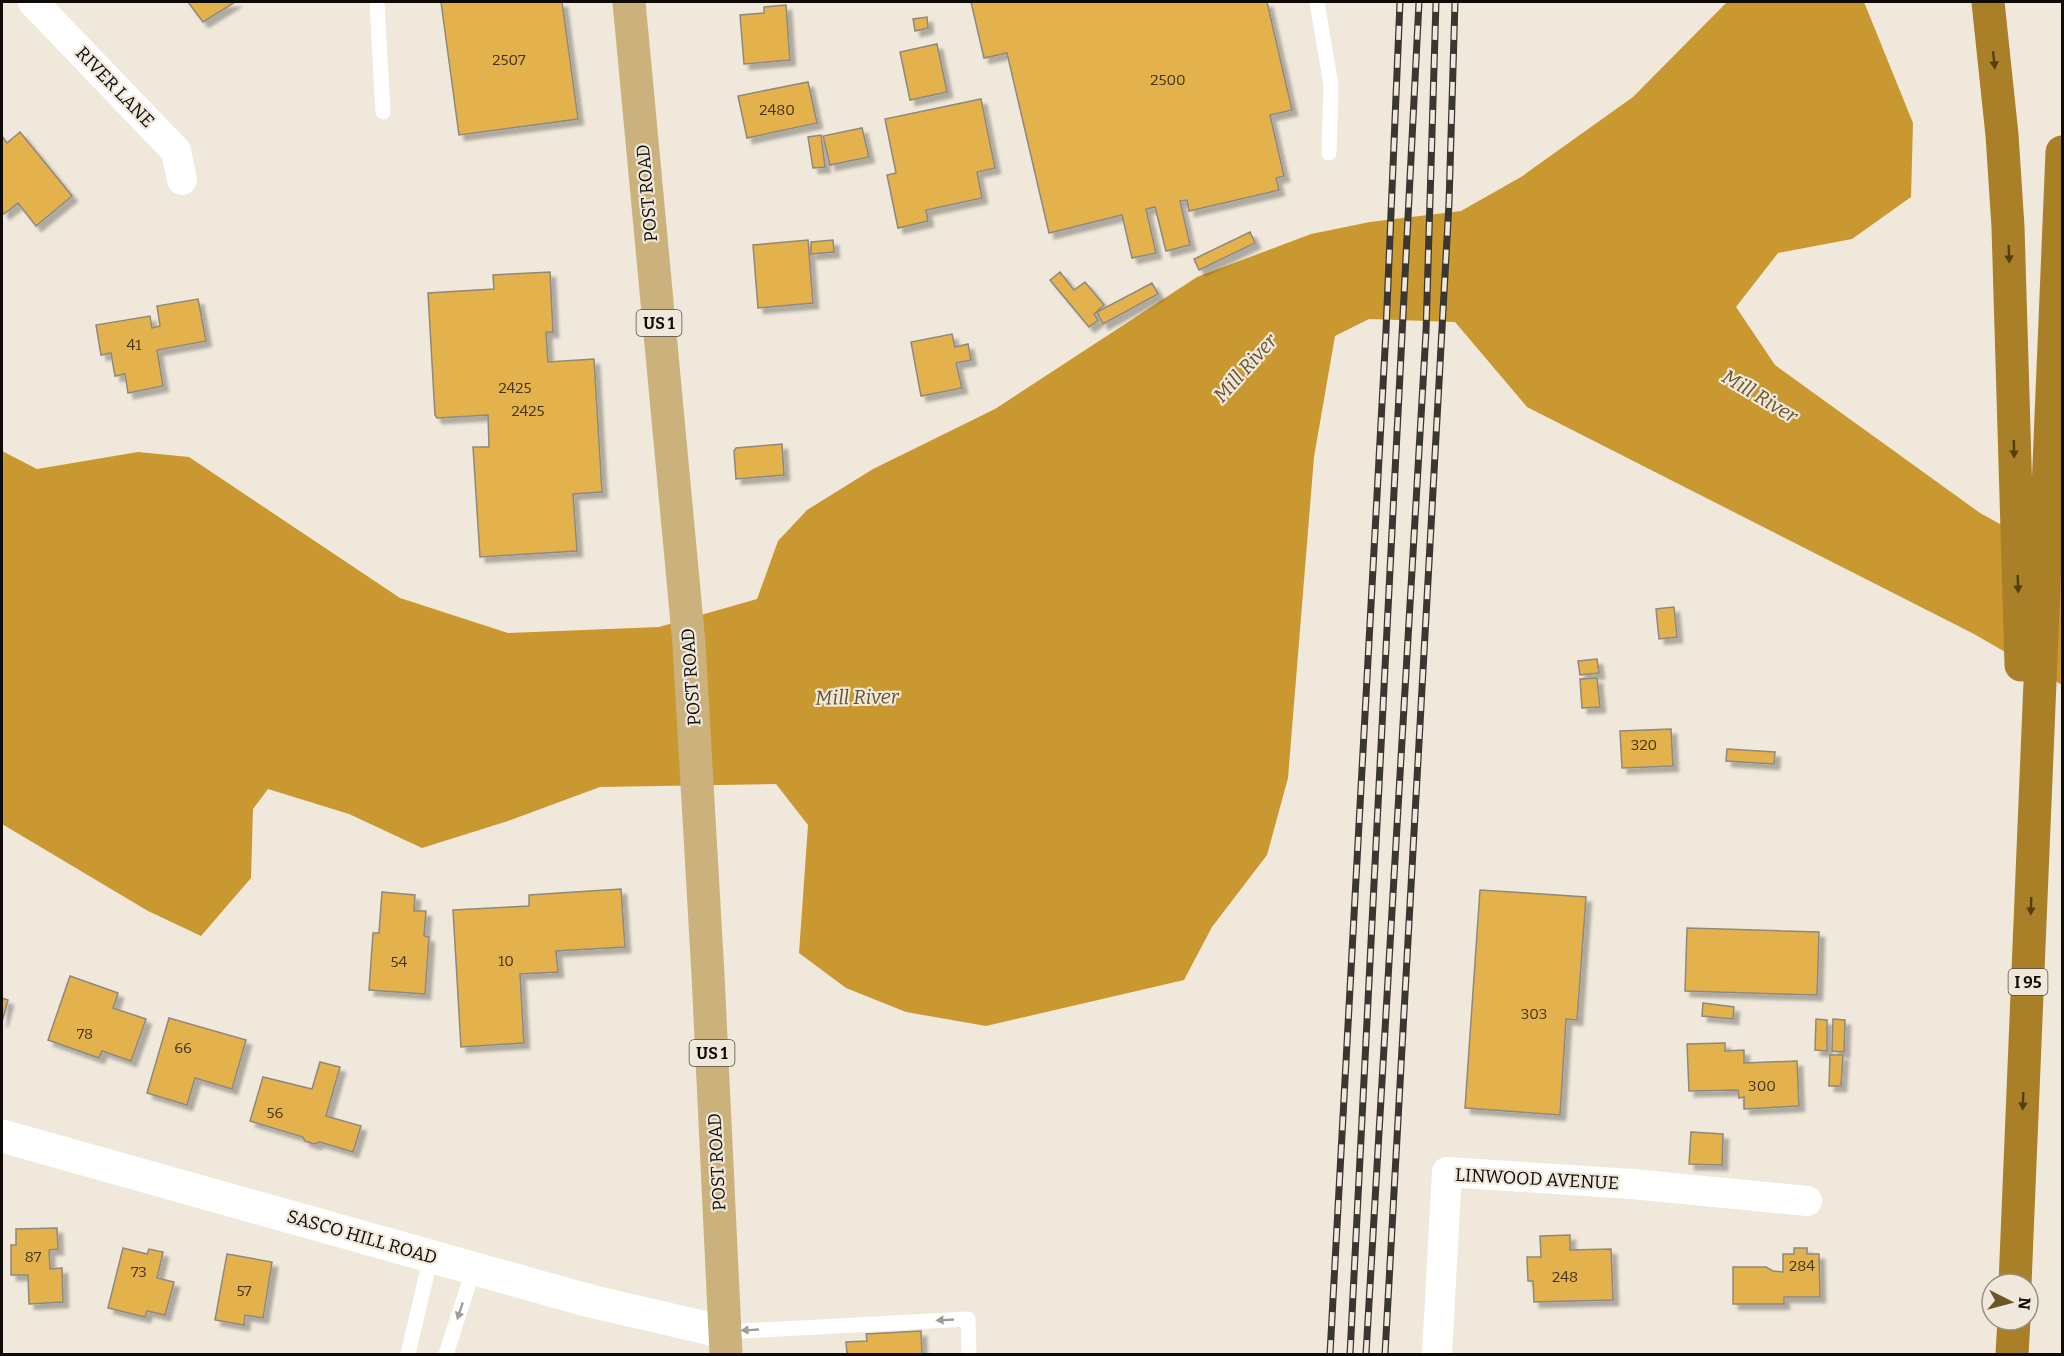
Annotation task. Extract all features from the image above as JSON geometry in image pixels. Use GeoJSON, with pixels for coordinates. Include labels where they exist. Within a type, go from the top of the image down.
{"type":"FeatureCollection","features":[{"type":"Feature","properties":{"kind":"highway"},"geometry":{"type":"LineString","coordinates":[[1988,2],[2002,135],[2008,227],[2016,526],[2030,673]]}},
{"type":"Feature","properties":{"kind":"highway","name":"I 95"},"geometry":{"type":"LineString","coordinates":[[2016,1272],[2033,867],[2030,673],[2046,544],[2062,152]]}},
{"type":"Feature","properties":{"kind":"highway"},"geometry":{"type":"LineString","coordinates":[[2012,1354],[2013,1332]]}},
{"type":"Feature","properties":{"kind":"main road","name":"POST ROAD"},"geometry":{"type":"LineString","coordinates":[[629,2],[689,644],[698,774],[725,1343]]}},
{"type":"Feature","properties":{"kind":"street","name":"RIVER LANE"},"geometry":{"type":"LineString","coordinates":[[33,2],[176,151],[182,180]]}},
{"type":"Feature","properties":{"kind":"street","name":"SASCO HILL ROAD"},"geometry":{"type":"LineString","coordinates":[[2,1136],[590,1301],[725,1343]]}},
{"type":"Feature","properties":{"kind":"street","name":"LINWOOD AVENUE"},"geometry":{"type":"LineString","coordinates":[[1437,1354],[1447,1172],[1632,1184],[1807,1202]]}},
{"type":"Feature","properties":{"kind":"lane"},"geometry":{"type":"LineString","coordinates":[[377,2],[383,112]]}},
{"type":"Feature","properties":{"kind":"lane"},"geometry":{"type":"LineString","coordinates":[[1317,2],[1331,85],[1329,153]]}},
{"type":"Feature","properties":{"kind":"lane"},"geometry":{"type":"LineString","coordinates":[[408,1354],[431,1257]]}},
{"type":"Feature","properties":{"kind":"lane"},"geometry":{"type":"LineString","coordinates":[[446,1354],[474,1268]]}},
{"type":"Feature","properties":{"kind":"lane"},"geometry":{"type":"LineString","coordinates":[[725,1343],[968,1319],[969,1354]]}},
{"type":"Feature","properties":{"kind":"water","name":"Mill River"},"geometry":{"type":"Polygon","coordinates":[[[1727,2],[1864,2],[1913,123],[1911,197],[1852,239],[1778,253],[1736,307],[1775,365],[1980,513],[2062,558],[2062,685],[1974,634],[1527,407],[1455,322],[1369,319],[1335,336],[1314,457],[1288,778],[1267,855],[1212,927],[1184,980],[986,1026],[906,1012],[846,988],[799,953],[808,825],[776,784],[600,787],[508,821],[422,848],[349,814],[268,789],[253,809],[251,878],[201,936],[148,911],[2,824],[2,451],[37,469],[138,452],[189,457],[400,598],[508,633],[659,627],[757,599],[778,541],[807,510],[873,469],[995,409],[1197,277],[1311,234],[1370,222],[1461,211],[1521,177],[1633,97],[1727,2]]]}},
{"type":"Feature","properties":{"kind":"building"},"geometry":{"type":"Polygon","coordinates":[[[188,2],[235,2],[203,22],[188,2]]]}},
{"type":"Feature","properties":{"kind":"building"},"geometry":{"type":"Polygon","coordinates":[[[441,2],[562,2],[578,119],[459,135],[441,2]]]}},
{"type":"Feature","properties":{"kind":"building"},"geometry":{"type":"Polygon","coordinates":[[[971,2],[1267,2],[1292,110],[1270,115],[1284,176],[1276,178],[1279,190],[1189,211],[1187,200],[1180,201],[1190,245],[1166,251],[1155,207],[1146,209],[1156,253],[1132,258],[1122,215],[1049,233],[1007,53],[984,58],[971,2]]]}},
{"type":"Feature","properties":{"kind":"building"},"geometry":{"type":"Polygon","coordinates":[[[786,5],[790,60],[744,64],[740,15],[764,13],[764,7],[786,5]]]}},
{"type":"Feature","properties":{"kind":"building"},"geometry":{"type":"Polygon","coordinates":[[[927,17],[928,28],[915,31],[913,19],[927,17]]]}},
{"type":"Feature","properties":{"kind":"building"},"geometry":{"type":"Polygon","coordinates":[[[937,44],[947,92],[910,100],[900,52],[937,44]]]}},
{"type":"Feature","properties":{"kind":"building"},"geometry":{"type":"Polygon","coordinates":[[[808,82],[817,123],[747,138],[738,96],[808,82]]]}},
{"type":"Feature","properties":{"kind":"building"},"geometry":{"type":"Polygon","coordinates":[[[981,99],[995,168],[977,172],[982,198],[926,210],[928,221],[898,228],[887,175],[896,173],[885,119],[981,99]]]}},
{"type":"Feature","properties":{"kind":"building"},"geometry":{"type":"Polygon","coordinates":[[[862,128],[869,157],[830,165],[823,136],[862,128]]]}},
{"type":"Feature","properties":{"kind":"building"},"geometry":{"type":"Polygon","coordinates":[[[20,132],[72,196],[36,226],[18,203],[4,214],[2,211],[2,136],[7,143],[20,132]]]}},
{"type":"Feature","properties":{"kind":"building"},"geometry":{"type":"Polygon","coordinates":[[[821,135],[825,167],[813,168],[808,137],[821,135]]]}},
{"type":"Feature","properties":{"kind":"building"},"geometry":{"type":"Polygon","coordinates":[[[1250,232],[1255,243],[1199,270],[1194,259],[1250,232]]]}},
{"type":"Feature","properties":{"kind":"building"},"geometry":{"type":"Polygon","coordinates":[[[808,240],[813,303],[758,308],[753,245],[808,240]]]}},
{"type":"Feature","properties":{"kind":"building"},"geometry":{"type":"Polygon","coordinates":[[[833,240],[834,252],[811,254],[811,242],[833,240]]]}},
{"type":"Feature","properties":{"kind":"building"},"geometry":{"type":"Polygon","coordinates":[[[550,272],[553,332],[546,332],[548,362],[594,359],[602,492],[573,494],[577,551],[480,557],[473,447],[489,447],[488,415],[437,418],[435,415],[428,293],[494,289],[493,275],[550,272]]]}},
{"type":"Feature","properties":{"kind":"building"},"geometry":{"type":"Polygon","coordinates":[[[1060,272],[1074,290],[1085,282],[1104,305],[1094,314],[1098,320],[1089,327],[1050,280],[1060,272]]]}},
{"type":"Feature","properties":{"kind":"building"},"geometry":{"type":"Polygon","coordinates":[[[1152,283],[1158,294],[1103,324],[1097,312],[1152,283]]]}},
{"type":"Feature","properties":{"kind":"building"},"geometry":{"type":"Polygon","coordinates":[[[198,299],[206,341],[157,350],[163,386],[128,393],[125,374],[115,376],[111,353],[101,355],[96,325],[150,316],[152,328],[160,326],[157,306],[198,299]]]}},
{"type":"Feature","properties":{"kind":"building"},"geometry":{"type":"Polygon","coordinates":[[[952,334],[955,347],[968,344],[971,360],[956,363],[962,388],[921,396],[911,342],[952,334]]]}},
{"type":"Feature","properties":{"kind":"building"},"geometry":{"type":"Polygon","coordinates":[[[782,444],[784,475],[736,479],[734,451],[736,448],[782,444]]]}},
{"type":"Feature","properties":{"kind":"building"},"geometry":{"type":"Polygon","coordinates":[[[1674,607],[1677,637],[1659,639],[1656,609],[1674,607]]]}},
{"type":"Feature","properties":{"kind":"building"},"geometry":{"type":"Polygon","coordinates":[[[1597,659],[1599,673],[1580,675],[1578,661],[1597,659]]]}},
{"type":"Feature","properties":{"kind":"building"},"geometry":{"type":"Polygon","coordinates":[[[1597,678],[1600,707],[1582,708],[1580,679],[1597,678]]]}},
{"type":"Feature","properties":{"kind":"building"},"geometry":{"type":"Polygon","coordinates":[[[1671,729],[1673,766],[1622,768],[1620,731],[1671,729]]]}},
{"type":"Feature","properties":{"kind":"building"},"geometry":{"type":"Polygon","coordinates":[[[1727,749],[1775,752],[1774,764],[1726,761],[1727,749]]]}},
{"type":"Feature","properties":{"kind":"building"},"geometry":{"type":"Polygon","coordinates":[[[621,889],[625,947],[556,951],[558,972],[520,974],[524,1043],[461,1047],[453,910],[529,906],[529,895],[621,889]]]}},
{"type":"Feature","properties":{"kind":"building"},"geometry":{"type":"Polygon","coordinates":[[[1480,890],[1586,897],[1577,1020],[1566,1019],[1560,1115],[1465,1108],[1480,890]]]}},
{"type":"Feature","properties":{"kind":"building"},"geometry":{"type":"Polygon","coordinates":[[[382,892],[415,895],[414,911],[426,911],[424,936],[429,937],[425,994],[369,990],[373,933],[379,933],[382,892]]]}},
{"type":"Feature","properties":{"kind":"building"},"geometry":{"type":"Polygon","coordinates":[[[1687,928],[1819,932],[1817,995],[1685,991],[1687,928]]]}},
{"type":"Feature","properties":{"kind":"building"},"geometry":{"type":"Polygon","coordinates":[[[70,976],[118,993],[113,1008],[146,1019],[131,1061],[102,1051],[99,1058],[48,1040],[70,976]]]}},
{"type":"Feature","properties":{"kind":"building"},"geometry":{"type":"Polygon","coordinates":[[[2,998],[8,1000],[2,1022],[2,998]]]}},
{"type":"Feature","properties":{"kind":"building"},"geometry":{"type":"Polygon","coordinates":[[[1703,1003],[1734,1007],[1733,1019],[1702,1016],[1703,1003]]]}},
{"type":"Feature","properties":{"kind":"building"},"geometry":{"type":"Polygon","coordinates":[[[169,1018],[246,1040],[232,1089],[195,1078],[187,1105],[147,1093],[169,1018]]]}},
{"type":"Feature","properties":{"kind":"building"},"geometry":{"type":"Polygon","coordinates":[[[1816,1019],[1827,1020],[1827,1051],[1815,1050],[1816,1019]]]}},
{"type":"Feature","properties":{"kind":"building"},"geometry":{"type":"Polygon","coordinates":[[[1833,1019],[1845,1020],[1844,1052],[1832,1051],[1833,1019]]]}},
{"type":"Feature","properties":{"kind":"building"},"geometry":{"type":"Polygon","coordinates":[[[1725,1043],[1725,1051],[1744,1050],[1744,1063],[1797,1061],[1799,1106],[1744,1109],[1744,1097],[1739,1098],[1738,1090],[1689,1091],[1687,1044],[1725,1043]]]}},
{"type":"Feature","properties":{"kind":"building"},"geometry":{"type":"Polygon","coordinates":[[[1830,1055],[1843,1055],[1841,1086],[1829,1086],[1830,1055]]]}},
{"type":"Feature","properties":{"kind":"building"},"geometry":{"type":"Polygon","coordinates":[[[320,1062],[340,1067],[326,1116],[361,1126],[353,1152],[320,1142],[314,1144],[305,1141],[303,1137],[250,1121],[263,1077],[312,1089],[320,1062]]]}},
{"type":"Feature","properties":{"kind":"building"},"geometry":{"type":"Polygon","coordinates":[[[1691,1132],[1723,1134],[1722,1165],[1689,1164],[1691,1132]]]}},
{"type":"Feature","properties":{"kind":"building"},"geometry":{"type":"Polygon","coordinates":[[[57,1228],[58,1249],[49,1250],[50,1269],[62,1268],[63,1302],[29,1304],[28,1275],[11,1275],[11,1245],[16,1245],[16,1229],[57,1228]]]}},
{"type":"Feature","properties":{"kind":"building"},"geometry":{"type":"Polygon","coordinates":[[[1570,1235],[1570,1250],[1611,1249],[1613,1300],[1534,1302],[1533,1281],[1528,1281],[1527,1257],[1541,1257],[1540,1236],[1570,1235]]]}},
{"type":"Feature","properties":{"kind":"building"},"geometry":{"type":"Polygon","coordinates":[[[123,1248],[147,1254],[149,1249],[163,1252],[157,1278],[174,1282],[165,1315],[147,1311],[145,1317],[108,1308],[123,1248]]]}},
{"type":"Feature","properties":{"kind":"building"},"geometry":{"type":"Polygon","coordinates":[[[1794,1248],[1807,1248],[1807,1254],[1819,1254],[1820,1297],[1784,1297],[1784,1304],[1733,1304],[1733,1267],[1766,1267],[1773,1271],[1783,1272],[1783,1254],[1794,1254],[1794,1248]]]}},
{"type":"Feature","properties":{"kind":"building"},"geometry":{"type":"Polygon","coordinates":[[[227,1254],[272,1262],[263,1318],[245,1315],[244,1325],[215,1320],[227,1254]]]}},
{"type":"Feature","properties":{"kind":"building"},"geometry":{"type":"Polygon","coordinates":[[[921,1331],[922,1354],[847,1354],[846,1342],[867,1341],[866,1334],[921,1331]]]}},
{"type":"Feature","properties":{"kind":"railway"},"geometry":{"type":"LineString","coordinates":[[1330,1354],[1386,331],[1400,2]]}},
{"type":"Feature","properties":{"kind":"railway"},"geometry":{"type":"LineString","coordinates":[[1350,1354],[1419,2]]}},
{"type":"Feature","properties":{"kind":"railway"},"geometry":{"type":"LineString","coordinates":[[1366,1354],[1426,332],[1436,2]]}},
{"type":"Feature","properties":{"kind":"railway"},"geometry":{"type":"LineString","coordinates":[[1385,1354],[1449,203],[1455,2]]}}]}
